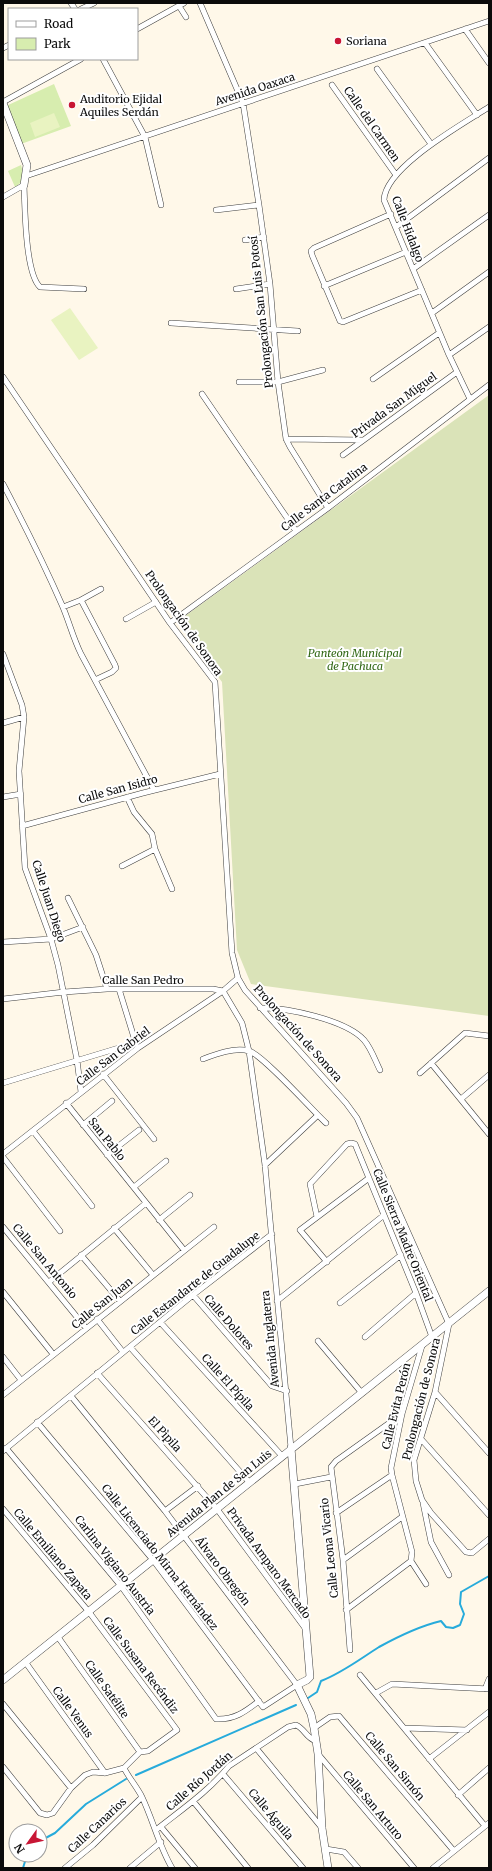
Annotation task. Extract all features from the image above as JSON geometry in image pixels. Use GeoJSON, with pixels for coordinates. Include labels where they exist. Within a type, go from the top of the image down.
{"type":"FeatureCollection","features":[{"type":"Feature","properties":{"kind":"street"},"geometry":{"type":"LineString","coordinates":[[84,8],[94,3]]}},
{"type":"Feature","properties":{"kind":"street","name":"Prolongación San Luis Potosí"},"geometry":{"type":"LineString","coordinates":[[200,3],[243,103],[264,237],[270,284],[278,382],[286,439],[290,448],[328,508]]}},
{"type":"Feature","properties":{"kind":"street"},"geometry":{"type":"LineString","coordinates":[[138,28],[181,4],[186,17]]}},
{"type":"Feature","properties":{"kind":"street","name":"Avenida Oaxaca"},"geometry":{"type":"LineString","coordinates":[[26,176],[489,21]]}},
{"type":"Feature","properties":{"kind":"street"},"geometry":{"type":"LineString","coordinates":[[465,29],[489,62]]}},
{"type":"Feature","properties":{"kind":"street"},"geometry":{"type":"LineString","coordinates":[[425,43],[477,115]]}},
{"type":"Feature","properties":{"kind":"street"},"geometry":{"type":"LineString","coordinates":[[79,60],[3,102],[27,165],[24,185],[27,244],[35,283],[40,287],[84,289]]}},
{"type":"Feature","properties":{"kind":"street"},"geometry":{"type":"LineString","coordinates":[[104,60],[145,137],[161,205]]}},
{"type":"Feature","properties":{"kind":"street"},"geometry":{"type":"LineString","coordinates":[[377,69],[431,144]]}},
{"type":"Feature","properties":{"kind":"street","name":"Calle del Carmen"},"geometry":{"type":"LineString","coordinates":[[332,85],[396,175]]}},
{"type":"Feature","properties":{"kind":"street","name":"Calle Hidalgo"},"geometry":{"type":"LineString","coordinates":[[439,332],[384,200],[385,192],[396,175],[431,144],[489,107]]}},
{"type":"Feature","properties":{"kind":"street"},"geometry":{"type":"LineString","coordinates":[[396,227],[489,158]]}},
{"type":"Feature","properties":{"kind":"street"},"geometry":{"type":"LineString","coordinates":[[3,197],[24,185]]}},
{"type":"Feature","properties":{"kind":"street"},"geometry":{"type":"LineString","coordinates":[[216,210],[259,205]]}},
{"type":"Feature","properties":{"kind":"street"},"geometry":{"type":"LineString","coordinates":[[391,214],[314,248],[311,251],[324,286],[340,320],[343,322],[422,290]]}},
{"type":"Feature","properties":{"kind":"street"},"geometry":{"type":"LineString","coordinates":[[413,268],[489,215]]}},
{"type":"Feature","properties":{"kind":"street"},"geometry":{"type":"LineString","coordinates":[[245,240],[264,237]]}},
{"type":"Feature","properties":{"kind":"street"},"geometry":{"type":"LineString","coordinates":[[324,286],[406,252]]}},
{"type":"Feature","properties":{"kind":"street"},"geometry":{"type":"LineString","coordinates":[[432,313],[489,272]]}},
{"type":"Feature","properties":{"kind":"street"},"geometry":{"type":"LineString","coordinates":[[236,289],[270,284]]}},
{"type":"Feature","properties":{"kind":"street"},"geometry":{"type":"LineString","coordinates":[[171,323],[298,331]]}},
{"type":"Feature","properties":{"kind":"street"},"geometry":{"type":"LineString","coordinates":[[449,355],[489,327]]}},
{"type":"Feature","properties":{"kind":"street"},"geometry":{"type":"LineString","coordinates":[[374,379],[439,332],[470,399]]}},
{"type":"Feature","properties":{"kind":"street"},"geometry":{"type":"LineString","coordinates":[[239,382],[278,382],[323,370]]}},
{"type":"Feature","properties":{"kind":"street","name":"Privada San Miguel"},"geometry":{"type":"LineString","coordinates":[[343,455],[457,372]]}},
{"type":"Feature","properties":{"kind":"street","name":"Prolongación de Sonora"},"geometry":{"type":"LineString","coordinates":[[3,377],[170,624],[215,682],[232,953],[238,978],[260,1008],[346,1103],[357,1118],[449,1324],[435,1392],[414,1460],[416,1481],[422,1500],[430,1513],[469,1554],[489,1539]]}},
{"type":"Feature","properties":{"kind":"street","name":"Calle Santa Catalina"},"geometry":{"type":"LineString","coordinates":[[170,624],[328,508],[489,384]]}},
{"type":"Feature","properties":{"kind":"street"},"geometry":{"type":"LineString","coordinates":[[202,394],[296,531]]}},
{"type":"Feature","properties":{"kind":"street"},"geometry":{"type":"LineString","coordinates":[[286,439],[364,440]]}},
{"type":"Feature","properties":{"kind":"street"},"geometry":{"type":"LineString","coordinates":[[3,484],[25,525],[63,607],[71,633],[152,790]]}},
{"type":"Feature","properties":{"kind":"street"},"geometry":{"type":"LineString","coordinates":[[63,607],[81,600],[101,589]]}},
{"type":"Feature","properties":{"kind":"street"},"geometry":{"type":"LineString","coordinates":[[81,600],[116,668],[112,672],[95,680]]}},
{"type":"Feature","properties":{"kind":"street"},"geometry":{"type":"LineString","coordinates":[[126,619],[156,602]]}},
{"type":"Feature","properties":{"kind":"street","name":"Calle Juan Diego"},"geometry":{"type":"LineString","coordinates":[[3,654],[22,705],[24,717],[19,771],[25,868],[51,939],[64,992],[77,1060],[81,1092]]}},
{"type":"Feature","properties":{"kind":"street"},"geometry":{"type":"LineString","coordinates":[[3,723],[24,717]]}},
{"type":"Feature","properties":{"kind":"street","name":"Calle San Isidro"},"geometry":{"type":"LineString","coordinates":[[22,826],[152,790],[220,774]]}},
{"type":"Feature","properties":{"kind":"street"},"geometry":{"type":"LineString","coordinates":[[3,797],[21,794]]}},
{"type":"Feature","properties":{"kind":"street"},"geometry":{"type":"LineString","coordinates":[[127,797],[134,812],[152,834],[154,849],[172,889]]}},
{"type":"Feature","properties":{"kind":"street"},"geometry":{"type":"LineString","coordinates":[[122,866],[154,849]]}},
{"type":"Feature","properties":{"kind":"street"},"geometry":{"type":"LineString","coordinates":[[68,898],[96,955],[107,990]]}},
{"type":"Feature","properties":{"kind":"street"},"geometry":{"type":"LineString","coordinates":[[3,942],[51,939],[83,927]]}},
{"type":"Feature","properties":{"kind":"street","name":"Calle San Gabriel"},"geometry":{"type":"LineString","coordinates":[[3,1156],[136,1045],[223,991],[238,978]]}},
{"type":"Feature","properties":{"kind":"street","name":"Calle San Pedro"},"geometry":{"type":"LineString","coordinates":[[3,999],[64,992],[107,990],[212,989],[223,991]]}},
{"type":"Feature","properties":{"kind":"street"},"geometry":{"type":"LineString","coordinates":[[3,1083],[77,1060],[136,1045],[119,990]]}},
{"type":"Feature","properties":{"kind":"street","name":"Avenida Inglaterra"},"geometry":{"type":"LineString","coordinates":[[223,991],[242,1023],[249,1051],[266,1165],[277,1301],[295,1484],[310,1677],[297,1685]]}},
{"type":"Feature","properties":{"kind":"street"},"geometry":{"type":"LineString","coordinates":[[260,1008],[270,1007],[318,1016],[351,1029],[364,1040],[380,1070]]}},
{"type":"Feature","properties":{"kind":"street"},"geometry":{"type":"LineString","coordinates":[[420,1073],[465,1033],[489,1036]]}},
{"type":"Feature","properties":{"kind":"street"},"geometry":{"type":"LineString","coordinates":[[203,1059],[220,1053],[249,1051],[262,1059],[326,1122]]}},
{"type":"Feature","properties":{"kind":"street"},"geometry":{"type":"LineString","coordinates":[[432,1063],[488,1130]]}},
{"type":"Feature","properties":{"kind":"street"},"geometry":{"type":"LineString","coordinates":[[103,1074],[154,1139]]}},
{"type":"Feature","properties":{"kind":"street"},"geometry":{"type":"LineString","coordinates":[[461,1099],[489,1075]]}},
{"type":"Feature","properties":{"kind":"street"},"geometry":{"type":"LineString","coordinates":[[83,1125],[112,1100]]}},
{"type":"Feature","properties":{"kind":"street","name":"San Pablo"},"geometry":{"type":"LineString","coordinates":[[66,1104],[184,1250]]}},
{"type":"Feature","properties":{"kind":"street"},"geometry":{"type":"LineString","coordinates":[[266,1165],[318,1115]]}},
{"type":"Feature","properties":{"kind":"street"},"geometry":{"type":"LineString","coordinates":[[107,1155],[139,1130]]}},
{"type":"Feature","properties":{"kind":"street"},"geometry":{"type":"LineString","coordinates":[[33,1131],[92,1206]]}},
{"type":"Feature","properties":{"kind":"street","name":"Calle Sierra Madre Oriental"},"geometry":{"type":"LineString","coordinates":[[316,1217],[310,1184],[347,1144],[355,1144],[401,1255],[432,1337]]}},
{"type":"Feature","properties":{"kind":"street"},"geometry":{"type":"LineString","coordinates":[[3,1156],[60,1231]]}},
{"type":"Feature","properties":{"kind":"street"},"geometry":{"type":"LineString","coordinates":[[134,1187],[166,1161]]}},
{"type":"Feature","properties":{"kind":"street"},"geometry":{"type":"LineString","coordinates":[[327,1262],[300,1230],[369,1178]]}},
{"type":"Feature","properties":{"kind":"street"},"geometry":{"type":"LineString","coordinates":[[159,1220],[190,1195]]}},
{"type":"Feature","properties":{"kind":"street"},"geometry":{"type":"LineString","coordinates":[[49,1282],[146,1203]]}},
{"type":"Feature","properties":{"kind":"street"},"geometry":{"type":"LineString","coordinates":[[277,1301],[384,1216]]}},
{"type":"Feature","properties":{"kind":"street","name":"Calle San Antonio"},"geometry":{"type":"LineString","coordinates":[[3,1226],[86,1328]]}},
{"type":"Feature","properties":{"kind":"street","name":"Calle San Juan"},"geometry":{"type":"LineString","coordinates":[[3,1394],[214,1227]]}},
{"type":"Feature","properties":{"kind":"street"},"geometry":{"type":"LineString","coordinates":[[114,1228],[153,1275]]}},
{"type":"Feature","properties":{"kind":"street","name":"Calle Estandarte de Guadalupe"},"geometry":{"type":"LineString","coordinates":[[5,1449],[193,1295],[272,1234]]}},
{"type":"Feature","properties":{"kind":"street"},"geometry":{"type":"LineString","coordinates":[[81,1255],[120,1301]]}},
{"type":"Feature","properties":{"kind":"street"},"geometry":{"type":"LineString","coordinates":[[340,1303],[401,1255]]}},
{"type":"Feature","properties":{"kind":"street","name":"Avenida Plan de San Luis"},"geometry":{"type":"LineString","coordinates":[[3,1680],[489,1291]]}},
{"type":"Feature","properties":{"kind":"street"},"geometry":{"type":"LineString","coordinates":[[3,1292],[53,1354]]}},
{"type":"Feature","properties":{"kind":"street"},"geometry":{"type":"LineString","coordinates":[[365,1337],[416,1293]]}},
{"type":"Feature","properties":{"kind":"street","name":"Calle Dolores"},"geometry":{"type":"LineString","coordinates":[[193,1295],[272,1386],[287,1391]]}},
{"type":"Feature","properties":{"kind":"street"},"geometry":{"type":"LineString","coordinates":[[97,1319],[123,1352]]}},
{"type":"Feature","properties":{"kind":"street","name":"Calle El Pípila"},"geometry":{"type":"LineString","coordinates":[[160,1322],[282,1456]]}},
{"type":"Feature","properties":{"kind":"street"},"geometry":{"type":"LineString","coordinates":[[318,1341],[361,1392]]}},
{"type":"Feature","properties":{"kind":"street","name":"Calle Evita Perón"},"geometry":{"type":"LineString","coordinates":[[422,1346],[402,1414],[391,1468],[402,1517],[412,1552],[411,1561],[426,1584]]}},
{"type":"Feature","properties":{"kind":"street","name":"Calle Estandarte de Guadalupe"},"geometry":{"type":"LineString","coordinates":[[130,1347],[249,1482]]}},
{"type":"Feature","properties":{"kind":"street"},"geometry":{"type":"LineString","coordinates":[[3,1357],[21,1380]]}},
{"type":"Feature","properties":{"kind":"street","name":"El Pìpila"},"geometry":{"type":"LineString","coordinates":[[97,1373],[217,1509]]}},
{"type":"Feature","properties":{"kind":"street"},"geometry":{"type":"LineString","coordinates":[[435,1392],[489,1453]]}},
{"type":"Feature","properties":{"kind":"street","name":"Álvaro Obregón"},"geometry":{"type":"LineString","coordinates":[[70,1396],[165,1511],[297,1685]]}},
{"type":"Feature","properties":{"kind":"street","name":"Calle Leona Vicario"},"geometry":{"type":"LineString","coordinates":[[350,1650],[343,1560],[331,1477],[331,1467],[336,1461],[402,1414]]}},
{"type":"Feature","properties":{"kind":"street","name":"Calle Licenciado Mirna Hernández"},"geometry":{"type":"LineString","coordinates":[[38,1422],[153,1560],[263,1707],[297,1685]]}},
{"type":"Feature","properties":{"kind":"street"},"geometry":{"type":"LineString","coordinates":[[421,1439],[489,1515]]}},
{"type":"Feature","properties":{"kind":"street","name":"Carlina Vigiano Austria"},"geometry":{"type":"LineString","coordinates":[[5,1449],[121,1586],[216,1719],[227,1720],[242,1715],[259,1701]]}},
{"type":"Feature","properties":{"kind":"street"},"geometry":{"type":"LineString","coordinates":[[336,1513],[392,1475]]}},
{"type":"Feature","properties":{"kind":"street"},"geometry":{"type":"LineString","coordinates":[[295,1484],[331,1477]]}},
{"type":"Feature","properties":{"kind":"street"},"geometry":{"type":"LineString","coordinates":[[165,1511],[198,1486]]}},
{"type":"Feature","properties":{"kind":"street"},"geometry":{"type":"LineString","coordinates":[[422,1500],[431,1542],[449,1575]]}},
{"type":"Feature","properties":{"kind":"street","name":"Calle Emiliano Zapata"},"geometry":{"type":"LineString","coordinates":[[3,1509],[88,1612]]}},
{"type":"Feature","properties":{"kind":"street","name":"Privada Amparo Mercado"},"geometry":{"type":"LineString","coordinates":[[217,1509],[305,1628]]}},
{"type":"Feature","properties":{"kind":"street"},"geometry":{"type":"LineString","coordinates":[[343,1560],[402,1517]]}},
{"type":"Feature","properties":{"kind":"street"},"geometry":{"type":"LineString","coordinates":[[346,1610],[411,1561]]}},
{"type":"Feature","properties":{"kind":"street","name":"Calle Susana Recéndiz"},"geometry":{"type":"LineString","coordinates":[[88,1612],[177,1730],[148,1751],[140,1752]]}},
{"type":"Feature","properties":{"kind":"street","name":"Calle Satélite"},"geometry":{"type":"LineString","coordinates":[[58,1637],[140,1752]]}},
{"type":"Feature","properties":{"kind":"street","name":"Calle Venus"},"geometry":{"type":"LineString","coordinates":[[26,1663],[105,1772]]}},
{"type":"Feature","properties":{"kind":"street"},"geometry":{"type":"LineString","coordinates":[[360,1675],[458,1795],[487,1824],[433,1868]]}},
{"type":"Feature","properties":{"kind":"street"},"geometry":{"type":"LineString","coordinates":[[376,1693],[392,1684],[487,1689],[489,1679]]}},
{"type":"Feature","properties":{"kind":"street"},"geometry":{"type":"LineString","coordinates":[[297,1685],[311,1714],[314,1728],[318,1754],[322,1828],[328,1868]]}},
{"type":"Feature","properties":{"kind":"street"},"geometry":{"type":"LineString","coordinates":[[3,1704],[71,1788]]}},
{"type":"Feature","properties":{"kind":"street"},"geometry":{"type":"LineString","coordinates":[[429,1759],[489,1712]]}},
{"type":"Feature","properties":{"kind":"street","name":"Calle San Simón"},"geometry":{"type":"LineString","coordinates":[[314,1728],[330,1717],[339,1716],[454,1851]]}},
{"type":"Feature","properties":{"kind":"street"},"geometry":{"type":"LineString","coordinates":[[316,1741],[309,1739],[302,1727],[296,1725],[288,1727],[256,1748],[322,1828]]}},
{"type":"Feature","properties":{"kind":"street"},"geometry":{"type":"LineString","coordinates":[[404,1728],[467,1730]]}},
{"type":"Feature","properties":{"kind":"street","name":"Calle Río Jordán"},"geometry":{"type":"LineString","coordinates":[[158,1828],[193,1801],[223,1774],[229,1766],[256,1748]]}},
{"type":"Feature","properties":{"kind":"street"},"geometry":{"type":"LineString","coordinates":[[3,1767],[40,1813],[47,1815],[53,1813],[71,1788],[85,1775],[94,1772],[125,1770],[140,1752]]}},
{"type":"Feature","properties":{"kind":"street","name":"Calle San Arturo"},"geometry":{"type":"LineString","coordinates":[[318,1754],[414,1868]]}},
{"type":"Feature","properties":{"kind":"street"},"geometry":{"type":"LineString","coordinates":[[458,1795],[489,1768]]}},
{"type":"Feature","properties":{"kind":"street"},"geometry":{"type":"LineString","coordinates":[[125,1770],[142,1797],[158,1828],[165,1856],[172,1868]]}},
{"type":"Feature","properties":{"kind":"street","name":"Calle Águila"},"geometry":{"type":"LineString","coordinates":[[223,1774],[303,1868]]}},
{"type":"Feature","properties":{"kind":"street","name":"Calle Canarios"},"geometry":{"type":"LineString","coordinates":[[65,1868],[93,1845],[142,1797]]}},
{"type":"Feature","properties":{"kind":"street"},"geometry":{"type":"LineString","coordinates":[[193,1801],[248,1868]]}},
{"type":"Feature","properties":{"kind":"street"},"geometry":{"type":"LineString","coordinates":[[158,1828],[195,1868]]}},
{"type":"Feature","properties":{"kind":"street"},"geometry":{"type":"LineString","coordinates":[[130,1868],[161,1842]]}},
{"type":"Feature","properties":{"kind":"street"},"geometry":{"type":"LineString","coordinates":[[326,1850],[344,1852],[358,1868]]}},
{"type":"Feature","properties":{"kind":"street"},"geometry":{"type":"LineString","coordinates":[[439,1863],[443,1868]]}},
{"type":"Feature","properties":{"kind":"green space"},"geometry":{"type":"Polygon","coordinates":[[[54,84],[71,126],[21,144],[6,106],[54,84]]]}},
{"type":"Feature","properties":{"kind":"green space"},"geometry":{"type":"Polygon","coordinates":[[[54,113],[60,127],[35,137],[30,123],[54,113]]]}},
{"type":"Feature","properties":{"kind":"green space"},"geometry":{"type":"Polygon","coordinates":[[[21,165],[23,178],[21,183],[15,187],[8,171],[21,165]]]}},
{"type":"Feature","properties":{"kind":"green space"},"geometry":{"type":"Polygon","coordinates":[[[70,308],[98,348],[79,360],[51,320],[70,308]]]}},
{"type":"Feature","properties":{"kind":"green space","name":"Panteón Municipal de Pachuca"},"geometry":{"type":"Polygon","coordinates":[[[489,395],[489,1016],[251,984],[237,950],[222,682],[177,622],[489,395]]]}},
{"type":"Feature","properties":{"kind":"waterway"},"geometry":{"type":"LineString","coordinates":[[308,1698],[317,1692],[321,1681],[344,1670],[379,1647],[402,1635],[441,1621],[446,1627],[453,1628],[460,1625],[464,1614],[460,1604],[461,1592],[489,1576]]}},
{"type":"Feature","properties":{"kind":"waterway"},"geometry":{"type":"LineString","coordinates":[[136,1775],[296,1705]]}},
{"type":"Feature","properties":{"kind":"waterway"},"geometry":{"type":"LineString","coordinates":[[48,1837],[55,1833],[86,1804],[126,1779]]}},
{"type":"Feature","properties":{"kind":"waterway"},"geometry":{"type":"LineString","coordinates":[[23,1868],[25,1863]]}},
{"type":"Feature","properties":{"kind":"place","name":"Soriana"},"geometry":{"type":"Point","coordinates":[338,41]}},
{"type":"Feature","properties":{"kind":"place","name":"Auditorio Ejidal Aquiles Serdán"},"geometry":{"type":"Point","coordinates":[72,105]}}]}
